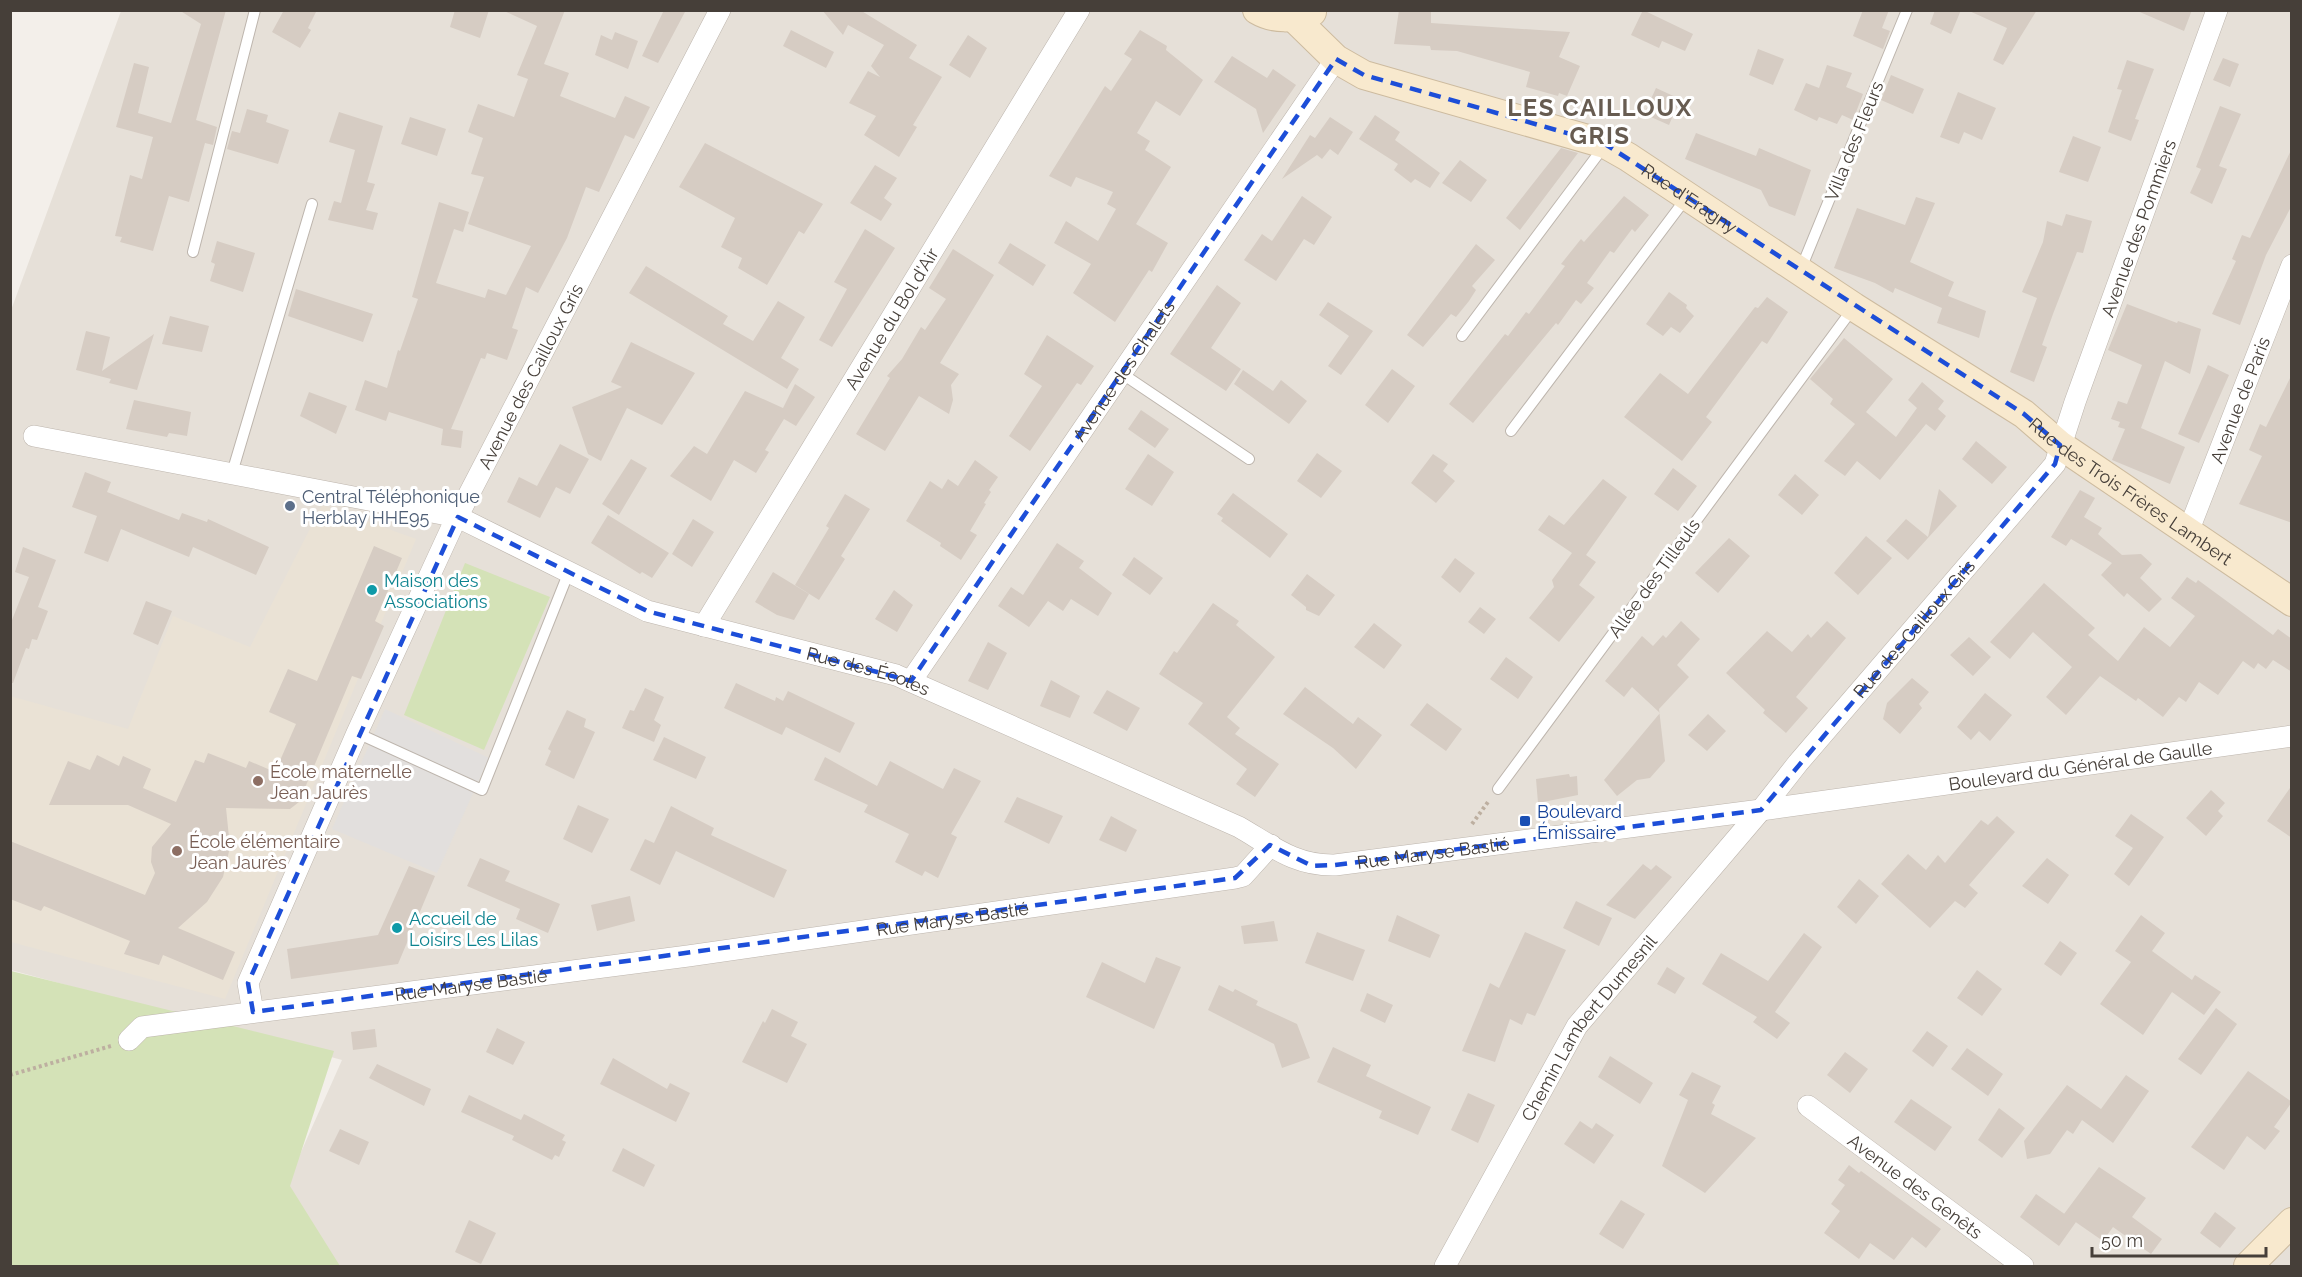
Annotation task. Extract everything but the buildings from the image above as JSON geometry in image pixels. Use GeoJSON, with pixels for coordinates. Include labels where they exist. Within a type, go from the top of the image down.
{"type":"FeatureCollection","features":[{"type":"Feature","properties":{"kind":"main road"},"geometry":{"type":"LineString","coordinates":[[1257,10],[1278,18],[1305,14]]}},
{"type":"Feature","properties":{"kind":"main road","name":"Rue d'Eragny"},"geometry":{"type":"LineString","coordinates":[[1305,14],[1336,59],[1364,75],[1605,144],[1970,382]]}},
{"type":"Feature","properties":{"kind":"main road","name":"Rue des Trois Frères Lambert"},"geometry":{"type":"LineString","coordinates":[[1970,382],[2024,414],[2060,446],[2292,602]]}},
{"type":"Feature","properties":{"kind":"main road"},"geometry":{"type":"LineString","coordinates":[[2248,1266],[2292,1222]]}},
{"type":"Feature","properties":{"kind":"street","name":"Avenue des Cailloux Gris"},"geometry":{"type":"LineString","coordinates":[[253,1012],[248,983],[357,733],[458,516],[720,10]]}},
{"type":"Feature","properties":{"kind":"street","name":"Avenue du Bol d'Air"},"geometry":{"type":"LineString","coordinates":[[704,626],[1079,10]]}},
{"type":"Feature","properties":{"kind":"street","name":"Avenue des Pommiers"},"geometry":{"type":"LineString","coordinates":[[2060,446],[2217,10]]}},
{"type":"Feature","properties":{"kind":"street","name":"Avenue des Chalets"},"geometry":{"type":"LineString","coordinates":[[911,681],[1336,59]]}},
{"type":"Feature","properties":{"kind":"street","name":"Avenue de Paris"},"geometry":{"type":"LineString","coordinates":[[2188,532],[2290,275]]}},
{"type":"Feature","properties":{"kind":"street","name":"Rue des Écoles"},"geometry":{"type":"LineString","coordinates":[[34,436],[458,516],[568,574],[647,611],[911,681],[1239,827],[1271,845]]}},
{"type":"Feature","properties":{"kind":"street","name":"Rue des Cailloux Gris"},"geometry":{"type":"LineString","coordinates":[[1761,810],[1798,763],[2055,464],[2060,446]]}},
{"type":"Feature","properties":{"kind":"street","name":"Boulevard du Général de Gaulle"},"geometry":{"type":"LineString","coordinates":[[1761,810],[2292,736]]}},
{"type":"Feature","properties":{"kind":"street","name":"Rue Maryse Bastié"},"geometry":{"type":"LineString","coordinates":[[129,1040],[142,1027],[688,956],[1235,878],[1243,876],[1271,845],[1290,857],[1312,866],[1335,865],[1761,810]]}},
{"type":"Feature","properties":{"kind":"street","name":"Chemin Lambert Dumesnil"},"geometry":{"type":"LineString","coordinates":[[1445,1266],[1577,1026],[1761,810]]}},
{"type":"Feature","properties":{"kind":"street","name":"Avenue des Genêts"},"geometry":{"type":"LineString","coordinates":[[1808,1106],[2023,1266]]}},
{"type":"Feature","properties":{"kind":"lane"},"geometry":{"type":"LineString","coordinates":[[193,252],[255,10]]}},
{"type":"Feature","properties":{"kind":"lane","name":"Villa des Fleurs"},"geometry":{"type":"LineString","coordinates":[[1800,271],[1907,10]]}},
{"type":"Feature","properties":{"kind":"lane"},"geometry":{"type":"LineString","coordinates":[[1462,336],[1605,144]]}},
{"type":"Feature","properties":{"kind":"lane"},"geometry":{"type":"LineString","coordinates":[[1511,431],[1688,196]]}},
{"type":"Feature","properties":{"kind":"lane"},"geometry":{"type":"LineString","coordinates":[[232,473],[312,204]]}},
{"type":"Feature","properties":{"kind":"lane","name":"Allée des Tilleuls"},"geometry":{"type":"LineString","coordinates":[[1498,789],[1854,307]]}},
{"type":"Feature","properties":{"kind":"lane"},"geometry":{"type":"LineString","coordinates":[[1121,373],[1249,459]]}},
{"type":"Feature","properties":{"kind":"lane"},"geometry":{"type":"LineString","coordinates":[[357,733],[482,790],[568,574]]}},
{"type":"Feature","properties":{"kind":"path"},"geometry":{"type":"LineString","coordinates":[[1454,849],[1498,789]]}},
{"type":"Feature","properties":{"kind":"path"},"geometry":{"type":"LineString","coordinates":[[10,1075],[129,1040]]}},
{"type":"Feature","properties":{"kind":"highlighted area"},"geometry":{"type":"Polygon","coordinates":[[[1336,59],[1364,75],[1605,144],[2024,414],[2060,445],[2055,464],[1761,810],[1335,865],[1312,866],[1270,845],[1235,878],[253,1012],[248,983],[458,517],[647,611],[911,681],[1336,59]]]}},
{"type":"Feature","properties":{"kind":"shaded area"},"geometry":{"type":"Polygon","coordinates":[[[121,11],[2291,11],[2291,1266],[334,1266],[285,1188],[342,1060],[11,970],[10,313],[121,11]]]}},
{"type":"Feature","properties":{"kind":"shaded area"},"geometry":{"type":"Polygon","coordinates":[[[322,505],[416,539],[225,999],[11,942],[10,696],[128,729],[173,616],[250,647],[322,505]]]}},
{"type":"Feature","properties":{"kind":"shaded area"},"geometry":{"type":"Polygon","coordinates":[[[385,709],[489,758],[437,873],[332,829],[385,709]]]}},
{"type":"Feature","properties":{"kind":"green space"},"geometry":{"type":"Polygon","coordinates":[[[465,563],[550,597],[484,750],[404,715],[465,563]]]}},
{"type":"Feature","properties":{"kind":"green space"},"geometry":{"type":"Polygon","coordinates":[[[11,971],[334,1051],[290,1186],[340,1266],[11,1266],[11,971]]]}},
{"type":"Feature","properties":{"kind":"place","name":"Central Téléphonique Herblay HHE95"},"geometry":{"type":"Point","coordinates":[290,506]}},
{"type":"Feature","properties":{"kind":"place","name":"Maison des Associations"},"geometry":{"type":"Point","coordinates":[372,590]}},
{"type":"Feature","properties":{"kind":"place","name":"École maternelle Jean Jaurès"},"geometry":{"type":"Point","coordinates":[258,781]}},
{"type":"Feature","properties":{"kind":"place","name":"Boulevard Émissaire"},"geometry":{"type":"Point","coordinates":[1525,821]}},
{"type":"Feature","properties":{"kind":"place","name":"École élémentaire Jean Jaurès"},"geometry":{"type":"Point","coordinates":[177,851]}},
{"type":"Feature","properties":{"kind":"place","name":"Accueil de Loisirs Les Lilas"},"geometry":{"type":"Point","coordinates":[397,928]}},
{"type":"Feature","properties":{"kind":"district","name":"LES CAILLOUX GRIS"},"geometry":{"type":"Point","coordinates":[1600,121]}}]}
